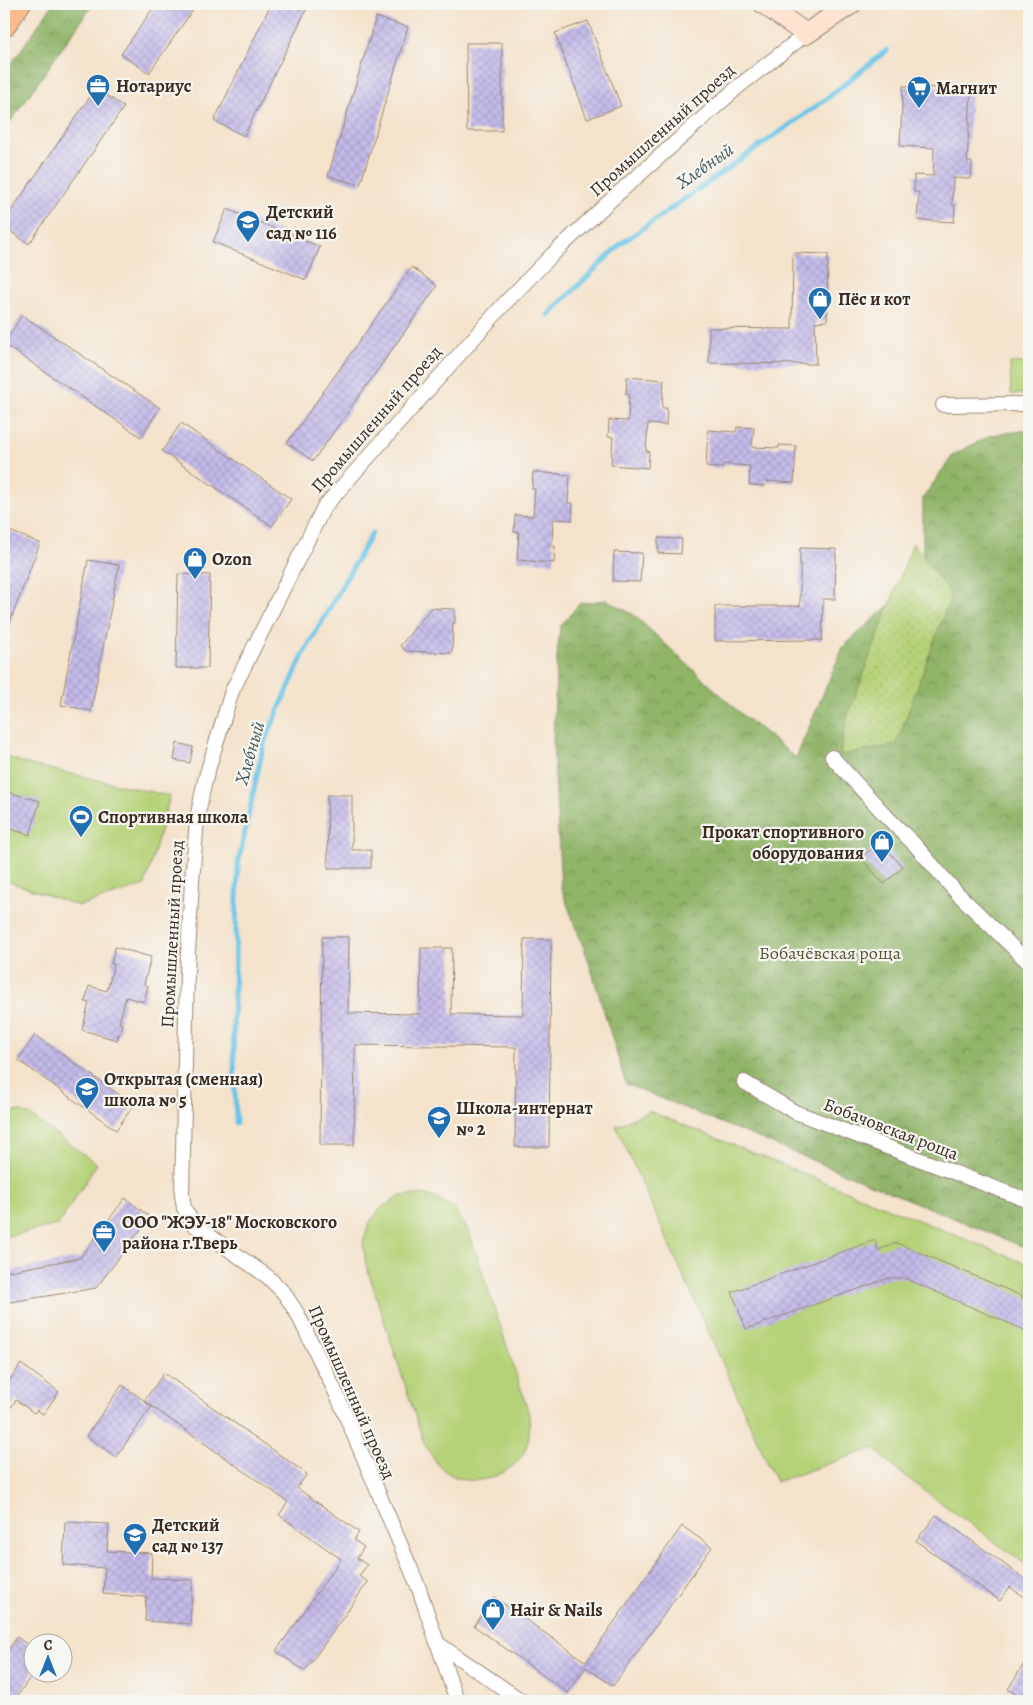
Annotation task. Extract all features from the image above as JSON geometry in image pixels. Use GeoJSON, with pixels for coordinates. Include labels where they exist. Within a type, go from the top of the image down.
{"type":"FeatureCollection","features":[{"type":"Feature","properties":{"kind":"main road"},"geometry":{"type":"LineString","coordinates":[[4,26],[19,4]]}},
{"type":"Feature","properties":{"kind":"street"},"geometry":{"type":"LineString","coordinates":[[764,4],[806,34],[851,4]]}},
{"type":"Feature","properties":{"kind":"street","name":"Промышленный проезд"},"geometry":{"type":"LineString","coordinates":[[457,1701],[418,1586],[337,1395],[291,1303],[280,1288],[264,1273],[193,1224],[184,1208],[182,1195],[187,972],[197,820],[204,780],[232,691],[324,507],[504,303],[552,255],[739,86],[806,34]]}},
{"type":"Feature","properties":{"kind":"street"},"geometry":{"type":"LineString","coordinates":[[943,404],[1029,404]]}},
{"type":"Feature","properties":{"kind":"street"},"geometry":{"type":"LineString","coordinates":[[832,757],[915,845],[956,892],[1029,963]]}},
{"type":"Feature","properties":{"kind":"street","name":"Бобачовская роща"},"geometry":{"type":"LineString","coordinates":[[744,1082],[794,1112],[1029,1201]]}},
{"type":"Feature","properties":{"kind":"street"},"geometry":{"type":"LineString","coordinates":[[438,1643],[522,1701]]}},
{"type":"Feature","properties":{"kind":"green space"},"geometry":{"type":"Polygon","coordinates":[[[53,4],[93,4],[4,131],[4,74],[53,4]]]}},
{"type":"Feature","properties":{"kind":"green space"},"geometry":{"type":"Polygon","coordinates":[[[1010,363],[1029,363],[1029,394],[1011,394],[1010,363]]]}},
{"type":"Feature","properties":{"kind":"green space","name":"Бобачёвская роща"},"geometry":{"type":"Polygon","coordinates":[[[1029,430],[1029,1249],[626,1084],[588,959],[561,888],[553,741],[560,627],[580,603],[607,600],[634,615],[739,712],[796,758],[843,647],[923,574],[923,498],[953,455],[991,435],[1029,430]]]}},
{"type":"Feature","properties":{"kind":"green space"},"geometry":{"type":"Polygon","coordinates":[[[913,543],[951,595],[896,745],[840,755],[847,718],[913,543]]]}},
{"type":"Feature","properties":{"kind":"green space","name":"Спортивная школа"},"geometry":{"type":"Polygon","coordinates":[[[4,756],[27,764],[170,796],[145,885],[79,906],[4,880],[4,756]]]}},
{"type":"Feature","properties":{"kind":"green space"},"geometry":{"type":"Polygon","coordinates":[[[19,1111],[31,1116],[97,1164],[58,1225],[4,1237],[4,1124],[12,1112],[19,1111]]]}},
{"type":"Feature","properties":{"kind":"green space"},"geometry":{"type":"Polygon","coordinates":[[[649,1111],[1029,1265],[1029,1567],[898,1471],[874,1448],[776,1482],[616,1126],[649,1111]]]}},
{"type":"Feature","properties":{"kind":"green space"},"geometry":{"type":"Polygon","coordinates":[[[423,1194],[446,1203],[456,1211],[469,1232],[528,1410],[529,1437],[524,1452],[511,1468],[482,1480],[461,1479],[446,1472],[435,1461],[424,1443],[366,1265],[363,1243],[369,1223],[382,1207],[401,1196],[423,1194]]]}},
{"type":"Feature","properties":{"kind":"building"},"geometry":{"type":"Polygon","coordinates":[[[156,4],[197,4],[149,73],[121,54],[156,4]]]}},
{"type":"Feature","properties":{"kind":"building"},"geometry":{"type":"Polygon","coordinates":[[[271,4],[309,4],[244,136],[214,121],[271,4]]]}},
{"type":"Feature","properties":{"kind":"building"},"geometry":{"type":"Polygon","coordinates":[[[376,17],[408,27],[360,185],[328,176],[376,17]]]}},
{"type":"Feature","properties":{"kind":"building"},"geometry":{"type":"Polygon","coordinates":[[[588,21],[621,106],[587,119],[555,33],[588,21]]]}},
{"type":"Feature","properties":{"kind":"building"},"geometry":{"type":"Polygon","coordinates":[[[466,43],[502,43],[502,131],[467,131],[466,43]]]}},
{"type":"Feature","properties":{"kind":"building"},"geometry":{"type":"Polygon","coordinates":[[[903,86],[971,90],[967,162],[972,162],[971,179],[953,178],[952,205],[955,205],[954,222],[917,220],[919,192],[914,192],[914,175],[933,176],[934,148],[900,146],[903,86]]]}},
{"type":"Feature","properties":{"kind":"building"},"geometry":{"type":"Polygon","coordinates":[[[96,88],[124,107],[29,244],[4,227],[4,221],[96,88]]]}},
{"type":"Feature","properties":{"kind":"building"},"geometry":{"type":"Polygon","coordinates":[[[227,209],[320,247],[306,280],[213,242],[227,209]]]}},
{"type":"Feature","properties":{"kind":"building"},"geometry":{"type":"Polygon","coordinates":[[[793,253],[828,254],[827,321],[815,322],[816,364],[709,363],[709,328],[792,329],[793,253]]]}},
{"type":"Feature","properties":{"kind":"building"},"geometry":{"type":"Polygon","coordinates":[[[412,267],[437,286],[313,461],[287,443],[412,267]]]}},
{"type":"Feature","properties":{"kind":"building"},"geometry":{"type":"Polygon","coordinates":[[[22,315],[160,408],[141,437],[4,344],[22,315]]]}},
{"type":"Feature","properties":{"kind":"building"},"geometry":{"type":"Polygon","coordinates":[[[627,377],[664,380],[662,408],[667,408],[666,425],[648,424],[646,451],[649,451],[648,468],[611,465],[613,437],[608,437],[609,420],[628,421],[629,394],[626,394],[627,377]]]}},
{"type":"Feature","properties":{"kind":"building"},"geometry":{"type":"Polygon","coordinates":[[[181,423],[291,499],[272,526],[162,451],[181,423]]]}},
{"type":"Feature","properties":{"kind":"building"},"geometry":{"type":"Polygon","coordinates":[[[737,427],[754,428],[752,447],[779,448],[779,445],[796,446],[794,483],[766,481],[765,486],[749,485],[750,466],[723,464],[723,468],[706,467],[708,430],[736,432],[737,427]]]}},
{"type":"Feature","properties":{"kind":"building"},"geometry":{"type":"Polygon","coordinates":[[[533,472],[570,475],[568,503],[573,503],[572,520],[553,519],[552,546],[555,546],[554,563],[517,560],[519,532],[514,532],[515,515],[533,516],[535,489],[532,489],[533,472]]]}},
{"type":"Feature","properties":{"kind":"building"},"geometry":{"type":"Polygon","coordinates":[[[7,530],[40,543],[5,635],[4,540],[7,530]]]}},
{"type":"Feature","properties":{"kind":"building"},"geometry":{"type":"Polygon","coordinates":[[[658,538],[682,539],[681,554],[658,553],[658,538]]]}},
{"type":"Feature","properties":{"kind":"building"},"geometry":{"type":"Polygon","coordinates":[[[800,548],[836,549],[835,599],[823,599],[822,640],[715,641],[715,606],[800,606],[800,548]]]}},
{"type":"Feature","properties":{"kind":"building"},"geometry":{"type":"Polygon","coordinates":[[[614,552],[642,553],[640,582],[613,581],[614,552]]]}},
{"type":"Feature","properties":{"kind":"building"},"geometry":{"type":"Polygon","coordinates":[[[88,560],[119,565],[91,711],[61,705],[88,560]]]}},
{"type":"Feature","properties":{"kind":"building"},"geometry":{"type":"Polygon","coordinates":[[[178,574],[210,575],[208,668],[176,668],[178,574]]]}},
{"type":"Feature","properties":{"kind":"building"},"geometry":{"type":"Polygon","coordinates":[[[431,608],[455,609],[452,653],[406,651],[400,646],[431,608]]]}},
{"type":"Feature","properties":{"kind":"building"},"geometry":{"type":"Polygon","coordinates":[[[177,743],[193,747],[190,763],[174,760],[177,743]]]}},
{"type":"Feature","properties":{"kind":"building"},"geometry":{"type":"Polygon","coordinates":[[[4,791],[40,801],[30,835],[4,827],[4,791]]]}},
{"type":"Feature","properties":{"kind":"building"},"geometry":{"type":"Polygon","coordinates":[[[327,795],[352,795],[352,850],[371,850],[371,868],[328,868],[327,795]]]}},
{"type":"Feature","properties":{"kind":"building","name":"Прокат спортивного оборудования"},"geometry":{"type":"Polygon","coordinates":[[[880,842],[903,867],[884,884],[861,858],[880,842]]]}},
{"type":"Feature","properties":{"kind":"building"},"geometry":{"type":"Polygon","coordinates":[[[322,937],[349,937],[348,1013],[420,1014],[421,948],[452,948],[451,1014],[523,1015],[524,939],[551,939],[549,1147],[515,1147],[516,1047],[355,1045],[354,1145],[320,1145],[322,937]]]}},
{"type":"Feature","properties":{"kind":"building"},"geometry":{"type":"Polygon","coordinates":[[[115,947],[151,957],[144,984],[148,986],[144,1002],[126,997],[119,1023],[122,1024],[117,1040],[82,1030],[89,1003],[85,1002],[89,986],[107,991],[114,964],[111,964],[115,947]]]}},
{"type":"Feature","properties":{"kind":"building"},"geometry":{"type":"Polygon","coordinates":[[[35,1035],[134,1105],[116,1130],[18,1060],[35,1035]]]}},
{"type":"Feature","properties":{"kind":"building"},"geometry":{"type":"Polygon","coordinates":[[[125,1198],[150,1217],[96,1288],[4,1303],[4,1272],[80,1258],[125,1198]]]}},
{"type":"Feature","properties":{"kind":"building"},"geometry":{"type":"Polygon","coordinates":[[[875,1240],[878,1250],[897,1243],[1029,1299],[1029,1332],[904,1278],[889,1278],[746,1329],[732,1292],[875,1240]]]}},
{"type":"Feature","properties":{"kind":"building"},"geometry":{"type":"Polygon","coordinates":[[[21,1364],[59,1392],[43,1414],[37,1410],[34,1413],[16,1400],[4,1417],[4,1389],[21,1364]]]}},
{"type":"Feature","properties":{"kind":"building"},"geometry":{"type":"Polygon","coordinates":[[[164,1373],[307,1474],[297,1488],[359,1532],[354,1540],[364,1547],[357,1558],[367,1565],[359,1576],[368,1582],[305,1671],[276,1651],[341,1559],[279,1515],[288,1502],[144,1401],[164,1373]]]}},
{"type":"Feature","properties":{"kind":"building"},"geometry":{"type":"Polygon","coordinates":[[[122,1385],[152,1406],[116,1457],[86,1436],[122,1385]]]}},
{"type":"Feature","properties":{"kind":"building"},"geometry":{"type":"Polygon","coordinates":[[[936,1515],[1029,1582],[1029,1601],[1010,1587],[1000,1601],[916,1541],[936,1515]]]}},
{"type":"Feature","properties":{"kind":"building"},"geometry":{"type":"Polygon","coordinates":[[[65,1522],[109,1524],[107,1551],[152,1553],[151,1578],[193,1580],[190,1624],[145,1621],[146,1597],[103,1594],[105,1568],[63,1565],[65,1522]]]}},
{"type":"Feature","properties":{"kind":"building"},"geometry":{"type":"Polygon","coordinates":[[[682,1526],[712,1547],[613,1686],[586,1667],[568,1693],[474,1626],[494,1597],[586,1662],[682,1526]]]}},
{"type":"Feature","properties":{"kind":"building"},"geometry":{"type":"Polygon","coordinates":[[[17,1637],[22,1641],[22,1682],[27,1682],[14,1701],[4,1701],[4,1656],[17,1637]]]}},
{"type":"Feature","properties":{"kind":"building"},"geometry":{"type":"Polygon","coordinates":[[[1029,1656],[1029,1701],[1027,1701],[1008,1689],[1029,1656]]]}},
{"type":"Feature","properties":{"kind":"waterway","name":"Хлебный"},"geometry":{"type":"LineString","coordinates":[[548,315],[622,243],[825,100],[887,50]]}},
{"type":"Feature","properties":{"kind":"waterway","name":"Хлебный"},"geometry":{"type":"LineString","coordinates":[[236,1123],[233,1027],[238,864],[264,743],[304,653],[372,533]]}},
{"type":"Feature","properties":{"kind":"place","name":"Нотариус"},"geometry":{"type":"Point","coordinates":[98,107]}},
{"type":"Feature","properties":{"kind":"place","name":"Магнит"},"geometry":{"type":"Point","coordinates":[919,109]}},
{"type":"Feature","properties":{"kind":"place","name":"Детский сад № 116"},"geometry":{"type":"Point","coordinates":[248,243]}},
{"type":"Feature","properties":{"kind":"place","name":"Пёс и кот"},"geometry":{"type":"Point","coordinates":[820,320]}},
{"type":"Feature","properties":{"kind":"place","name":"Ozon"},"geometry":{"type":"Point","coordinates":[195,580]}},
{"type":"Feature","properties":{"kind":"place","name":"Спортивная школа"},"geometry":{"type":"Point","coordinates":[81,838]}},
{"type":"Feature","properties":{"kind":"place","name":"Прокат спортивного оборудования"},"geometry":{"type":"Point","coordinates":[882,863]}},
{"type":"Feature","properties":{"kind":"place","name":"Открытая (сменная) школа № 5"},"geometry":{"type":"Point","coordinates":[87,1110]}},
{"type":"Feature","properties":{"kind":"place","name":"Школа-интернат № 2"},"geometry":{"type":"Point","coordinates":[439,1139]}},
{"type":"Feature","properties":{"kind":"place","name":"ООО \"ЖЭУ-18\" Московского района г.Тверь"},"geometry":{"type":"Point","coordinates":[104,1253]}},
{"type":"Feature","properties":{"kind":"place","name":"Детский сад № 137"},"geometry":{"type":"Point","coordinates":[135,1556]}},
{"type":"Feature","properties":{"kind":"place","name":"Hair & Nails"},"geometry":{"type":"Point","coordinates":[493,1631]}}]}
